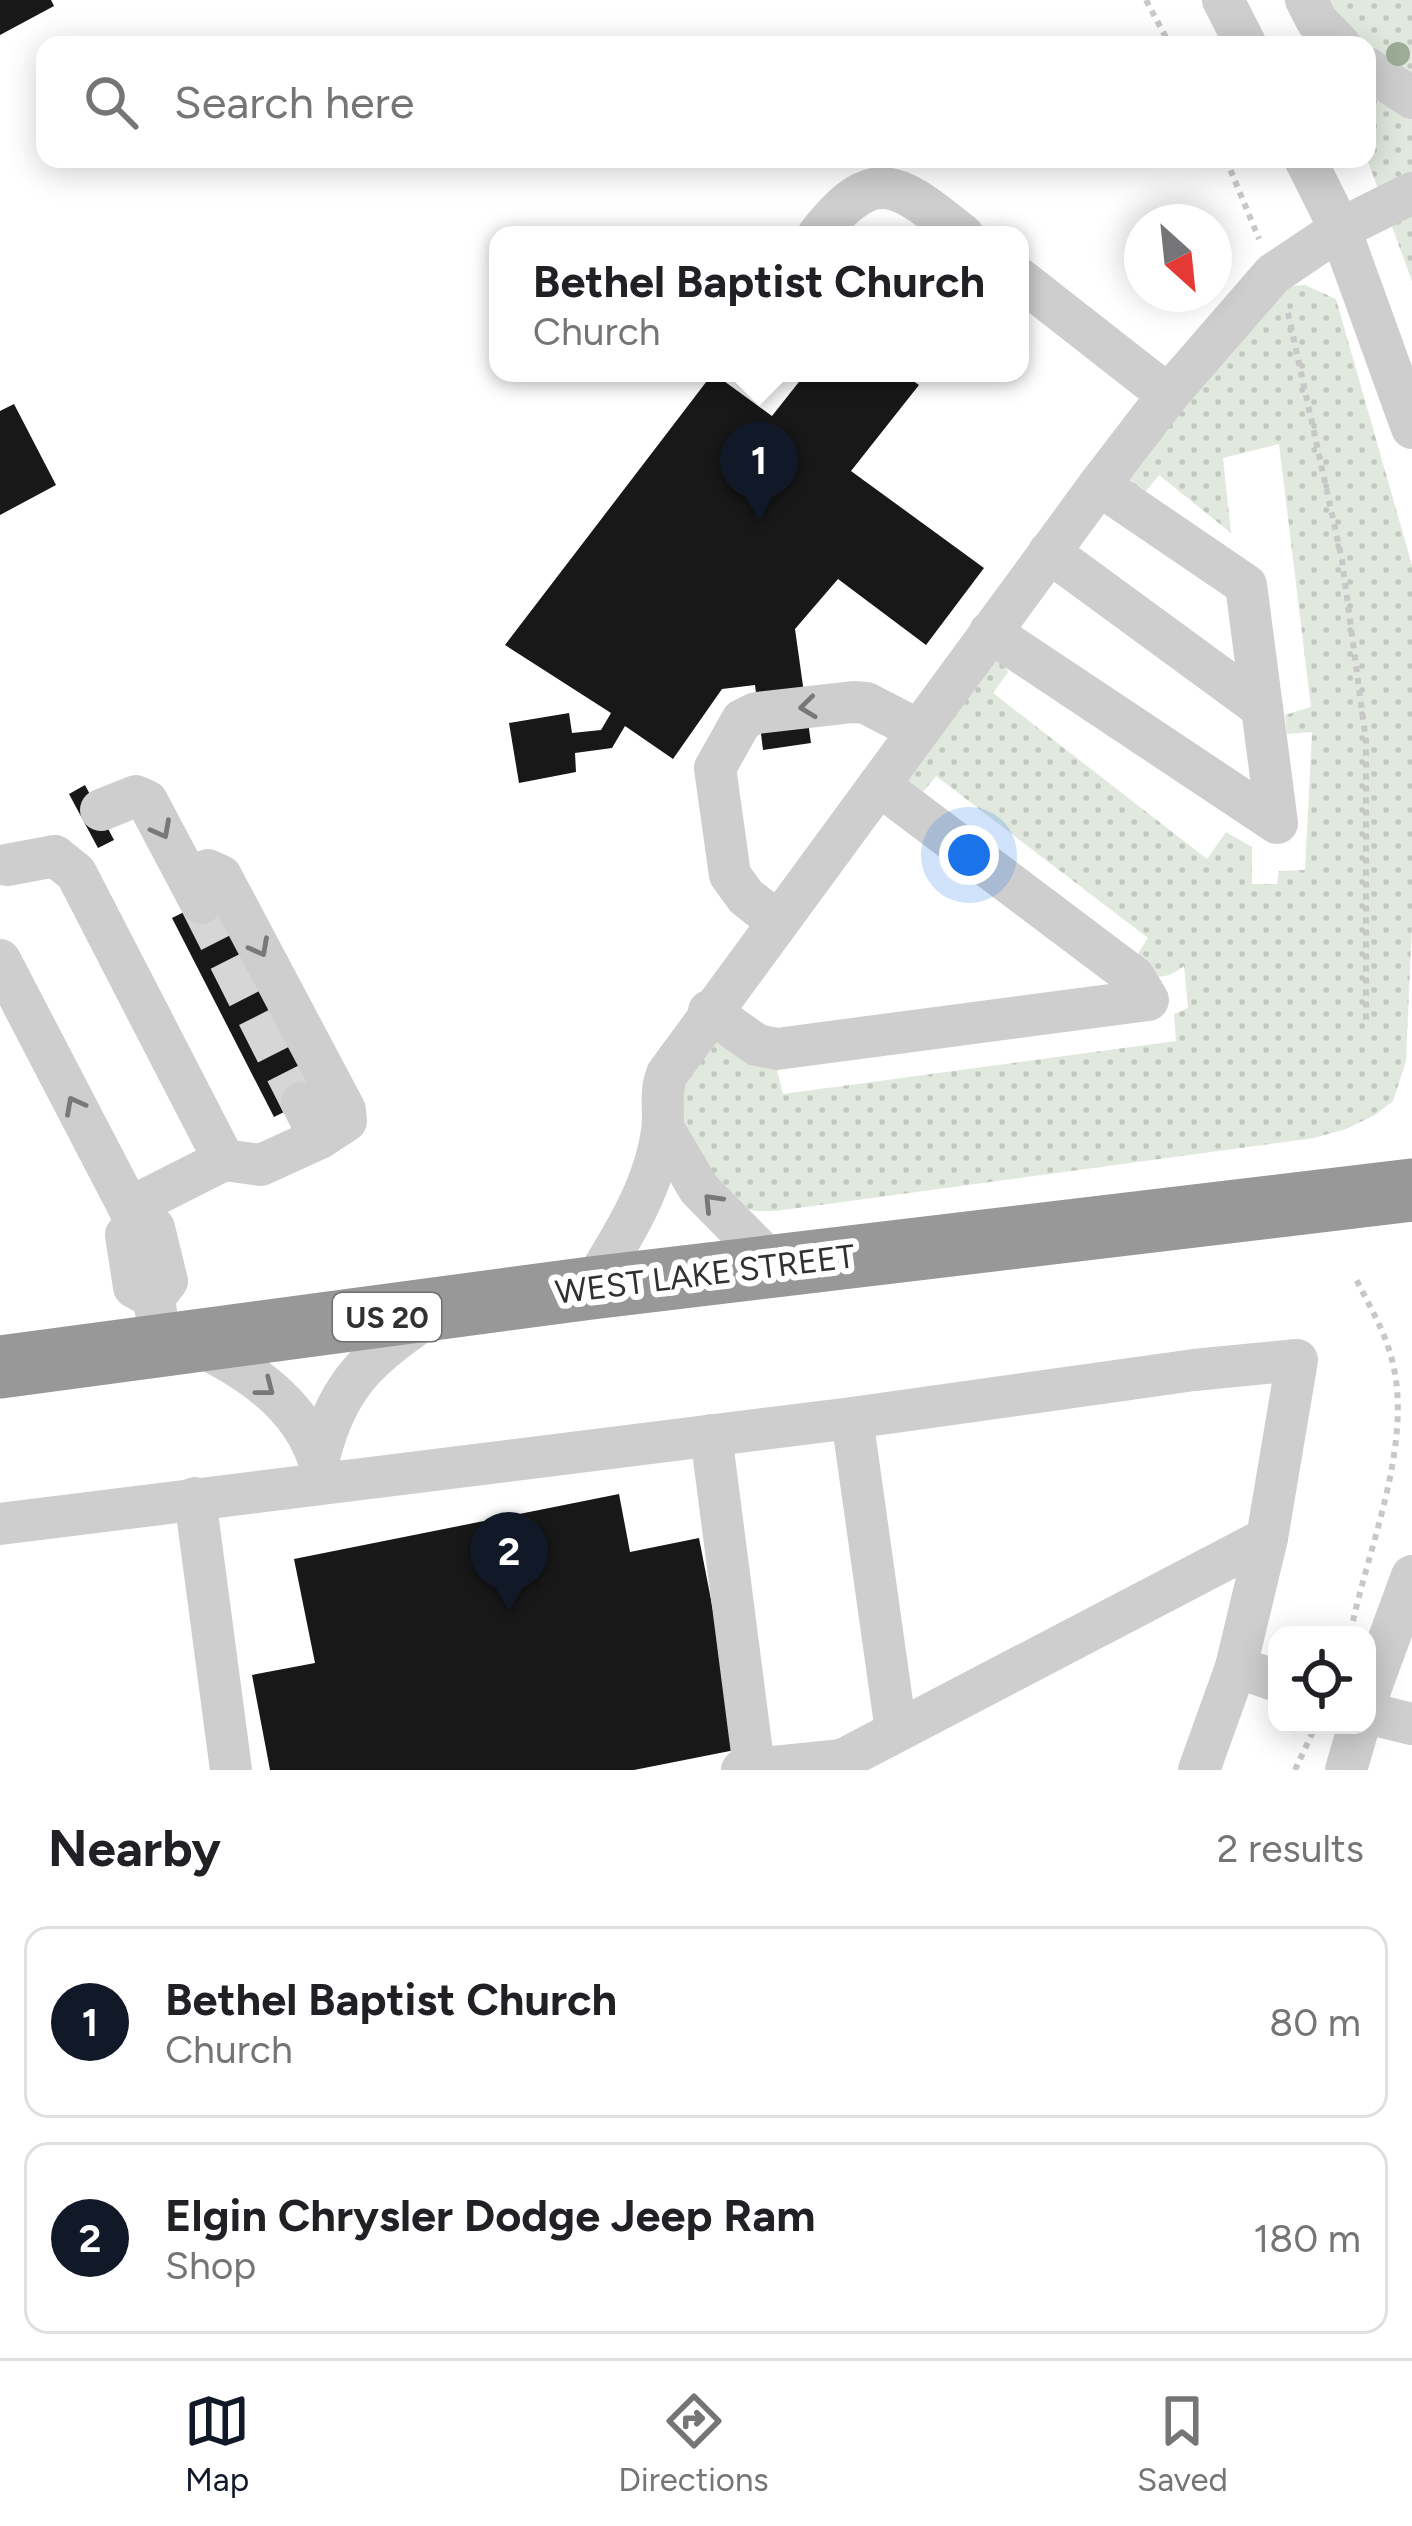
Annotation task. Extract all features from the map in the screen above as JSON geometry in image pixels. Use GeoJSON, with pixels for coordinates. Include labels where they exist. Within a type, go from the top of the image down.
{"type":"FeatureCollection","features":[{"type":"Feature","properties":{"kind":"highway","name":"WEST LAKE STREET"},"geometry":{"type":"LineString","coordinates":[[0,1367],[170,1330],[440,1309],[1412,1190]]}},
{"type":"Feature","properties":{"kind":"street"},"geometry":{"type":"LineString","coordinates":[[1223,0],[1241,36]]}},
{"type":"Feature","properties":{"kind":"street"},"geometry":{"type":"LineString","coordinates":[[1306,0],[1331,36]]}},
{"type":"Feature","properties":{"kind":"street"},"geometry":{"type":"LineString","coordinates":[[1376,74],[1412,98]]}},
{"type":"Feature","properties":{"kind":"street"},"geometry":{"type":"LineString","coordinates":[[1309,168],[1340,229],[1412,428]]}},
{"type":"Feature","properties":{"kind":"street"},"geometry":{"type":"LineString","coordinates":[[827,226],[860,193],[880,186],[918,200],[951,226]]}},
{"type":"Feature","properties":{"kind":"street"},"geometry":{"type":"LineString","coordinates":[[591,1288],[641,1201],[663,1128],[662,1086],[709,1011],[1099,485],[1168,395],[1273,274],[1340,229],[1412,193]]}},
{"type":"Feature","properties":{"kind":"street"},"geometry":{"type":"LineString","coordinates":[[1029,286],[1168,395]]}},
{"type":"Feature","properties":{"kind":"street"},"geometry":{"type":"LineString","coordinates":[[990,632],[1277,823],[1246,584],[1099,485]]}},
{"type":"Feature","properties":{"kind":"street"},"geometry":{"type":"LineString","coordinates":[[1049,552],[1262,709]]}},
{"type":"Feature","properties":{"kind":"street"},"geometry":{"type":"LineString","coordinates":[[778,922],[737,887],[727,860],[715,768],[742,720],[756,713],[853,702],[878,708],[918,730]]}},
{"type":"Feature","properties":{"kind":"street"},"geometry":{"type":"LineString","coordinates":[[709,1011],[758,1045],[777,1048],[1148,1000],[1134,977],[879,785]]}},
{"type":"Feature","properties":{"kind":"street"},"geometry":{"type":"LineString","coordinates":[[3,868],[90,815],[136,796],[147,801],[195,891],[208,870],[221,877],[345,1111],[346,1121],[311,1120],[262,1165],[224,1160],[132,1216]]}},
{"type":"Feature","properties":{"kind":"street"},"geometry":{"type":"LineString","coordinates":[[3,868],[44,857],[63,859],[76,873],[224,1160]]}},
{"type":"Feature","properties":{"kind":"street"},"geometry":{"type":"LineString","coordinates":[[0,960],[132,1216],[154,1228],[167,1281],[170,1330],[229,1359],[282,1400],[322,1468]]}},
{"type":"Feature","properties":{"kind":"street"},"geometry":{"type":"LineString","coordinates":[[663,1128],[698,1189],[775,1266]]}},
{"type":"Feature","properties":{"kind":"street"},"geometry":{"type":"LineString","coordinates":[[322,1468],[341,1396],[358,1370],[440,1309]]}},
{"type":"Feature","properties":{"kind":"street"},"geometry":{"type":"LineString","coordinates":[[0,1524],[195,1498],[322,1468],[711,1435],[1297,1360],[1267,1538],[1236,1667],[1199,1770]]}},
{"type":"Feature","properties":{"kind":"street"},"geometry":{"type":"LineString","coordinates":[[852,1418],[896,1731]]}},
{"type":"Feature","properties":{"kind":"street"},"geometry":{"type":"LineString","coordinates":[[711,1435],[748,1769],[843,1765],[896,1731],[1267,1538]]}},
{"type":"Feature","properties":{"kind":"street"},"geometry":{"type":"LineString","coordinates":[[195,1498],[231,1770]]}},
{"type":"Feature","properties":{"kind":"street"},"geometry":{"type":"LineString","coordinates":[[1376,1674],[1412,1576]]}},
{"type":"Feature","properties":{"kind":"street"},"geometry":{"type":"LineString","coordinates":[[1236,1667],[1268,1679]]}},
{"type":"Feature","properties":{"kind":"street"},"geometry":{"type":"LineString","coordinates":[[1376,1715],[1412,1724]]}},
{"type":"Feature","properties":{"kind":"street"},"geometry":{"type":"LineString","coordinates":[[1346,1770],[1356,1734]]}},
{"type":"Feature","properties":{"kind":"path"},"geometry":{"type":"LineString","coordinates":[[1146,0],[1165,36]]}},
{"type":"Feature","properties":{"kind":"path"},"geometry":{"type":"LineString","coordinates":[[1230,168],[1293,326],[1342,560],[1366,740],[1366,1022]]}},
{"type":"Feature","properties":{"kind":"path"},"geometry":{"type":"LineString","coordinates":[[1352,1626],[1384,1505],[1398,1400],[1384,1333],[1356,1279]]}},
{"type":"Feature","properties":{"kind":"path"},"geometry":{"type":"LineString","coordinates":[[1295,1770],[1312,1734]]}},
{"type":"Feature","properties":{"kind":"shaded area"},"geometry":{"type":"Polygon","coordinates":[[[1284,0],[1412,0],[1412,281],[1370,168],[1376,168],[1376,36],[1303,36],[1284,0]]]}},
{"type":"Feature","properties":{"kind":"shaded area"},"geometry":{"type":"Polygon","coordinates":[[[1305,285],[1336,299],[1412,565],[1412,924],[1406,1061],[1393,1101],[1346,1129],[1314,1138],[776,1211],[733,1204],[685,1139],[676,1083],[716,1041],[777,1070],[783,1094],[1176,1041],[1174,1014],[1188,1008],[1184,966],[1167,976],[1147,974],[1137,955],[1148,938],[936,776],[923,792],[901,784],[992,661],[1004,664],[1008,672],[993,693],[1207,859],[1226,832],[1252,847],[1252,884],[1277,884],[1279,871],[1305,870],[1312,732],[1287,734],[1285,715],[1311,707],[1279,444],[1223,458],[1231,533],[1159,475],[1139,500],[1118,484],[1262,299],[1305,285]]]}},
{"type":"Feature","properties":{"kind":"building"},"geometry":{"type":"Polygon","coordinates":[[[0,0],[51,0],[54,6],[0,35],[0,0]]]}},
{"type":"Feature","properties":{"kind":"building"},"geometry":{"type":"Polygon","coordinates":[[[706,382],[725,382],[772,416],[799,382],[919,385],[851,471],[984,568],[926,645],[838,579],[795,629],[811,743],[763,750],[755,685],[722,689],[673,759],[625,726],[612,748],[575,753],[576,772],[519,783],[509,723],[569,713],[572,733],[601,730],[611,713],[505,645],[706,382]]]}},
{"type":"Feature","properties":{"kind":"building"},"geometry":{"type":"Polygon","coordinates":[[[14,404],[56,485],[0,515],[0,411],[14,404]]]}},
{"type":"Feature","properties":{"kind":"building"},"geometry":{"type":"Polygon","coordinates":[[[85,785],[114,840],[98,848],[69,794],[85,785]]]}},
{"type":"Feature","properties":{"kind":"building"},"geometry":{"type":"Polygon","coordinates":[[[220,894],[322,1093],[274,1117],[172,918],[220,894]]]}},
{"type":"Feature","properties":{"kind":"building"},"geometry":{"type":"Polygon","coordinates":[[[619,1494],[630,1552],[699,1538],[740,1749],[634,1770],[270,1770],[252,1675],[315,1663],[294,1559],[619,1494]]]}},
{"type":"Feature","properties":{"kind":"tunnel"},"geometry":{"type":"LineString","coordinates":[[201,903],[302,1103]]}},
{"type":"Feature","properties":{"kind":"place","name":"Bethel Baptist Church"},"geometry":{"type":"Point","coordinates":[759,520]}},
{"type":"Feature","properties":{"kind":"place","name":"Elgin Chrysler Dodge Jeep Ram"},"geometry":{"type":"Point","coordinates":[509,1611]}}]}
